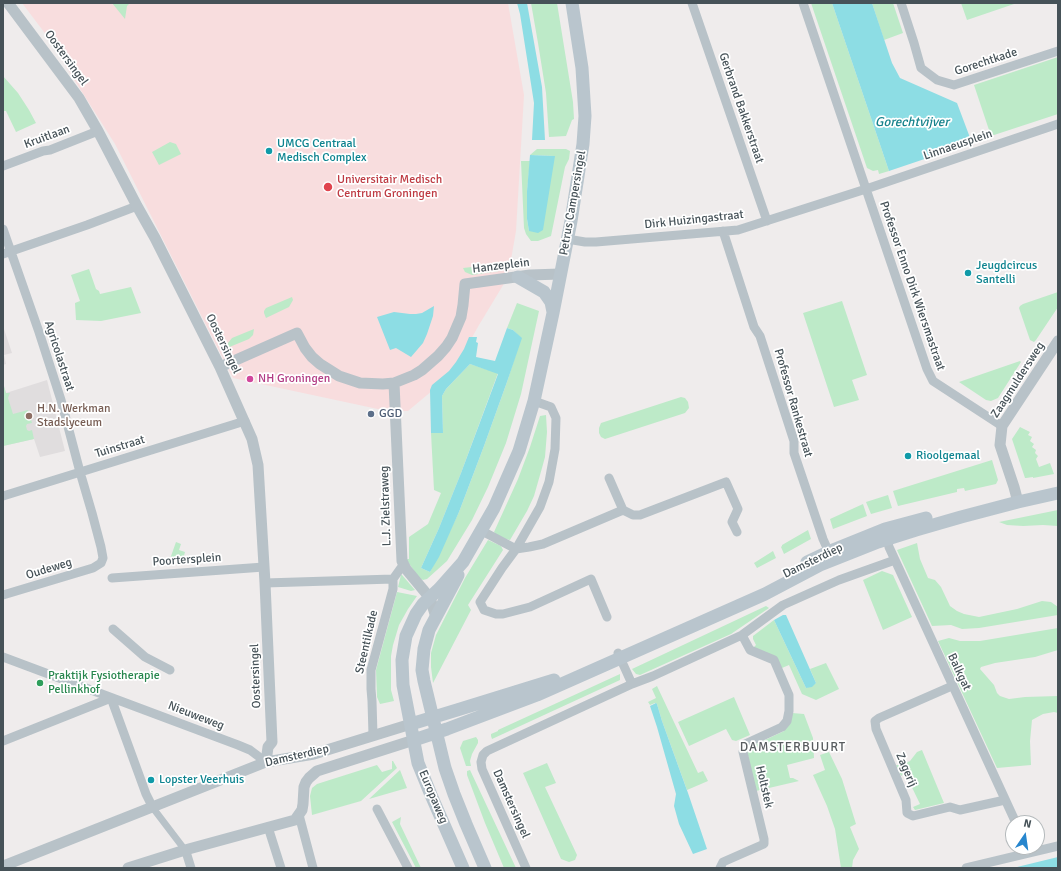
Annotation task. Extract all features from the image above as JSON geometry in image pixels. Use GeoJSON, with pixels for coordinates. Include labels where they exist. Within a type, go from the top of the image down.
{"type":"FeatureCollection","features":[{"type":"Feature","properties":{"kind":"main road","name":"Petrus Campersingel"},"geometry":{"type":"LineString","coordinates":[[437,732],[424,681],[422,660],[426,639],[463,562],[494,508],[512,467],[524,434],[534,401],[567,239],[583,144],[585,116],[582,68],[572,3]]}},
{"type":"Feature","properties":{"kind":"main road"},"geometry":{"type":"LineString","coordinates":[[518,277],[544,292],[551,302],[553,313]]}},
{"type":"Feature","properties":{"kind":"main road","name":"Damsterdiep"},"geometry":{"type":"LineString","coordinates":[[414,740],[484,716],[537,695],[745,595],[807,562],[830,556],[886,534],[963,509],[1018,502],[1058,493]]}},
{"type":"Feature","properties":{"kind":"main road","name":"Petrus Campersingel"},"geometry":{"type":"LineString","coordinates":[[411,724],[403,685],[402,660],[403,648],[408,630],[423,604],[439,589],[463,562]]}},
{"type":"Feature","properties":{"kind":"main road","name":"Damsterdiep"},"geometry":{"type":"LineString","coordinates":[[411,724],[570,674],[620,656]]}},
{"type":"Feature","properties":{"kind":"main road","name":"Europaweg"},"geometry":{"type":"LineString","coordinates":[[411,724],[418,763],[463,868]]}},
{"type":"Feature","properties":{"kind":"main road","name":"Europaweg"},"geometry":{"type":"LineString","coordinates":[[437,732],[454,794],[485,868]]}},
{"type":"Feature","properties":{"kind":"street","name":"Oostersingel"},"geometry":{"type":"LineString","coordinates":[[8,3],[79,98],[98,130],[220,366],[252,439],[258,465],[272,742],[282,759]]}},
{"type":"Feature","properties":{"kind":"street","name":"Gerbrand Bakkerstraat"},"geometry":{"type":"LineString","coordinates":[[692,3],[766,221]]}},
{"type":"Feature","properties":{"kind":"street"},"geometry":{"type":"LineString","coordinates":[[803,3],[866,189]]}},
{"type":"Feature","properties":{"kind":"street","name":"Gorechtkade"},"geometry":{"type":"LineString","coordinates":[[901,3],[921,68],[937,80],[954,85],[1058,51]]}},
{"type":"Feature","properties":{"kind":"street","name":"Linnaeusplein"},"geometry":{"type":"LineString","coordinates":[[866,189],[1058,124]]}},
{"type":"Feature","properties":{"kind":"street","name":"Kruitlaan"},"geometry":{"type":"LineString","coordinates":[[3,166],[43,151],[50,150],[98,130]]}},
{"type":"Feature","properties":{"kind":"street","name":"Dirk Huizingastraat"},"geometry":{"type":"LineString","coordinates":[[567,239],[596,242],[738,230],[866,189]]}},
{"type":"Feature","properties":{"kind":"street","name":"Professor Enno Dirk Wiersmastraat"},"geometry":{"type":"LineString","coordinates":[[866,189],[927,370],[933,381],[1002,426]]}},
{"type":"Feature","properties":{"kind":"street"},"geometry":{"type":"LineString","coordinates":[[7,253],[137,206]]}},
{"type":"Feature","properties":{"kind":"street","name":"Agricolastraat"},"geometry":{"type":"LineString","coordinates":[[3,229],[7,253],[39,332],[61,400],[101,546],[103,558],[101,563]]}},
{"type":"Feature","properties":{"kind":"street","name":"Professor Rankestraat"},"geometry":{"type":"LineString","coordinates":[[723,231],[754,327],[760,336],[794,440],[794,453],[830,556]]}},
{"type":"Feature","properties":{"kind":"street","name":"Hanzeplein"},"geometry":{"type":"LineString","coordinates":[[220,366],[297,334],[312,357],[339,376],[360,383],[394,383],[422,370],[446,347],[452,338],[461,317],[465,284],[518,277],[560,274]]}},
{"type":"Feature","properties":{"kind":"street","name":"Zaagmuldersweg"},"geometry":{"type":"LineString","coordinates":[[1018,502],[1000,445],[1002,426],[1058,341]]}},
{"type":"Feature","properties":{"kind":"street","name":"L.J. Zielstraweg"},"geometry":{"type":"LineString","coordinates":[[394,383],[401,550],[403,565]]}},
{"type":"Feature","properties":{"kind":"street"},"geometry":{"type":"LineString","coordinates":[[534,401],[551,407],[556,418],[555,449],[549,482],[540,507],[516,549],[480,602],[484,610],[496,614],[503,614],[530,607],[592,579],[607,617]]}},
{"type":"Feature","properties":{"kind":"street","name":"Tuinstraat"},"geometry":{"type":"LineString","coordinates":[[3,496],[245,421]]}},
{"type":"Feature","properties":{"kind":"street"},"geometry":{"type":"LineString","coordinates":[[609,478],[622,510],[633,515],[640,515],[726,482],[738,509],[732,522],[737,532]]}},
{"type":"Feature","properties":{"kind":"street"},"geometry":{"type":"LineString","coordinates":[[482,531],[516,549],[529,548],[543,544],[622,510]]}},
{"type":"Feature","properties":{"kind":"street","name":"Balkgat"},"geometry":{"type":"LineString","coordinates":[[886,534],[889,547],[1012,815]]}},
{"type":"Feature","properties":{"kind":"street"},"geometry":{"type":"LineString","coordinates":[[620,656],[632,684],[653,676],[742,635],[783,605],[839,580],[895,560]]}},
{"type":"Feature","properties":{"kind":"street","name":"Oudeweg"},"geometry":{"type":"LineString","coordinates":[[3,595],[93,568],[101,563]]}},
{"type":"Feature","properties":{"kind":"street"},"geometry":{"type":"LineString","coordinates":[[265,583],[393,580],[403,565],[430,598],[436,617]]}},
{"type":"Feature","properties":{"kind":"street","name":"Poortersplein"},"geometry":{"type":"LineString","coordinates":[[112,578],[264,567]]}},
{"type":"Feature","properties":{"kind":"street","name":"Steentilkade"},"geometry":{"type":"LineString","coordinates":[[373,735],[372,700],[370,689],[371,670],[393,589],[393,580]]}},
{"type":"Feature","properties":{"kind":"street"},"geometry":{"type":"LineString","coordinates":[[113,629],[145,657],[170,670]]}},
{"type":"Feature","properties":{"kind":"street","name":"Holtstek"},"geometry":{"type":"LineString","coordinates":[[720,868],[723,862],[764,844],[743,752],[745,744],[782,727],[786,721],[789,711],[789,695],[774,660],[750,650],[742,635]]}},
{"type":"Feature","properties":{"kind":"street","name":"Nieuweweg"},"geometry":{"type":"LineString","coordinates":[[3,657],[238,745],[250,750],[266,762]]}},
{"type":"Feature","properties":{"kind":"street","name":"Damstersingel"},"geometry":{"type":"LineString","coordinates":[[526,868],[482,769],[481,762],[484,755],[487,751],[632,684]]}},
{"type":"Feature","properties":{"kind":"street","name":"Zagerij"},"geometry":{"type":"LineString","coordinates":[[952,686],[875,721],[876,729],[906,800],[907,813],[913,816],[950,807],[960,810],[1005,800]]}},
{"type":"Feature","properties":{"kind":"street"},"geometry":{"type":"LineString","coordinates":[[3,741],[111,698],[146,794],[153,808],[185,850],[191,868]]}},
{"type":"Feature","properties":{"kind":"street","name":"Damsterdiep"},"geometry":{"type":"LineString","coordinates":[[3,866],[153,808],[266,762],[314,754],[411,724]]}},
{"type":"Feature","properties":{"kind":"street","name":"Damsterdiep"},"geometry":{"type":"LineString","coordinates":[[299,815],[303,804],[303,793],[306,782],[317,771],[414,740]]}},
{"type":"Feature","properties":{"kind":"street","name":"Oostersingel"},"geometry":{"type":"LineString","coordinates":[[266,762],[268,747],[272,742]]}},
{"type":"Feature","properties":{"kind":"street"},"geometry":{"type":"LineString","coordinates":[[377,809],[408,868]]}},
{"type":"Feature","properties":{"kind":"street"},"geometry":{"type":"LineString","coordinates":[[128,868],[185,850],[295,820],[299,815]]}},
{"type":"Feature","properties":{"kind":"street"},"geometry":{"type":"LineString","coordinates":[[299,815],[313,868]]}},
{"type":"Feature","properties":{"kind":"street"},"geometry":{"type":"LineString","coordinates":[[268,827],[281,868]]}},
{"type":"Feature","properties":{"kind":"street"},"geometry":{"type":"LineString","coordinates":[[1045,848],[1058,846]]}},
{"type":"Feature","properties":{"kind":"street"},"geometry":{"type":"LineString","coordinates":[[966,868],[1011,855]]}},
{"type":"Feature","properties":{"kind":"shaded area","name":"Universitair Medisch Centrum Groningen"},"geometry":{"type":"Polygon","coordinates":[[[22,3],[508,3],[524,95],[516,231],[508,277],[451,375],[408,411],[387,411],[233,378],[115,144],[44,32],[22,3]]]}},
{"type":"Feature","properties":{"kind":"shaded area"},"geometry":{"type":"Polygon","coordinates":[[[3,326],[12,353],[4,355],[6,364],[3,365],[3,326]]]}},
{"type":"Feature","properties":{"kind":"shaded area","name":"H.N. Werkman Stadslyceum"},"geometry":{"type":"Polygon","coordinates":[[[47,380],[65,451],[40,457],[34,439],[3,446],[3,382],[6,393],[47,380]]]}},
{"type":"Feature","properties":{"kind":"green space"},"geometry":{"type":"Polygon","coordinates":[[[112,3],[129,4],[127,6],[125,19],[112,3]]]}},
{"type":"Feature","properties":{"kind":"green space"},"geometry":{"type":"Polygon","coordinates":[[[531,3],[557,3],[573,102],[574,119],[572,120],[566,136],[549,137],[546,93],[531,3]]]}},
{"type":"Feature","properties":{"kind":"green space"},"geometry":{"type":"Polygon","coordinates":[[[811,3],[832,3],[889,171],[879,174],[878,170],[873,171],[867,168],[811,3]]]}},
{"type":"Feature","properties":{"kind":"green space"},"geometry":{"type":"Polygon","coordinates":[[[872,3],[893,3],[903,33],[884,40],[872,3]]]}},
{"type":"Feature","properties":{"kind":"green space"},"geometry":{"type":"Polygon","coordinates":[[[961,3],[1014,3],[1014,4],[967,20],[961,3]]]}},
{"type":"Feature","properties":{"kind":"green space"},"geometry":{"type":"Polygon","coordinates":[[[1058,57],[1058,114],[991,136],[974,85],[1058,57]]]}},
{"type":"Feature","properties":{"kind":"green space"},"geometry":{"type":"Polygon","coordinates":[[[3,76],[18,93],[36,123],[16,132],[6,111],[3,111],[3,76]]]}},
{"type":"Feature","properties":{"kind":"green space"},"geometry":{"type":"Polygon","coordinates":[[[170,142],[176,144],[181,154],[159,165],[152,152],[170,142]]]}},
{"type":"Feature","properties":{"kind":"green space"},"geometry":{"type":"Polygon","coordinates":[[[537,149],[566,149],[570,151],[569,159],[565,167],[551,236],[538,241],[531,241],[524,228],[521,161],[530,161],[527,191],[527,219],[529,231],[554,156],[530,155],[537,149]]]}},
{"type":"Feature","properties":{"kind":"green space"},"geometry":{"type":"Polygon","coordinates":[[[489,265],[495,267],[499,271],[472,275],[465,272],[463,268],[489,265]]]}},
{"type":"Feature","properties":{"kind":"green space"},"geometry":{"type":"Polygon","coordinates":[[[89,269],[96,289],[100,294],[131,287],[141,313],[101,321],[76,320],[75,303],[80,301],[71,275],[89,269]]]}},
{"type":"Feature","properties":{"kind":"green space"},"geometry":{"type":"Polygon","coordinates":[[[1058,292],[1058,307],[1036,340],[1034,342],[1030,340],[1019,308],[1020,306],[1058,292]]]}},
{"type":"Feature","properties":{"kind":"green space"},"geometry":{"type":"Polygon","coordinates":[[[292,297],[293,300],[289,307],[266,318],[264,311],[266,308],[292,297]]]}},
{"type":"Feature","properties":{"kind":"green space"},"geometry":{"type":"Polygon","coordinates":[[[842,301],[867,375],[852,380],[859,400],[834,407],[803,313],[842,301]]]}},
{"type":"Feature","properties":{"kind":"green space"},"geometry":{"type":"Polygon","coordinates":[[[517,303],[539,311],[521,394],[506,443],[488,487],[472,520],[447,561],[427,579],[423,580],[419,578],[406,559],[409,559],[409,537],[428,524],[441,493],[434,490],[431,433],[443,433],[442,396],[446,389],[470,364],[498,373],[461,473],[421,568],[430,572],[459,512],[507,382],[521,338],[513,330],[507,328],[517,303]]]}},
{"type":"Feature","properties":{"kind":"green space"},"geometry":{"type":"Polygon","coordinates":[[[254,329],[253,335],[249,339],[227,348],[228,343],[232,338],[254,329]]]}},
{"type":"Feature","properties":{"kind":"green space"},"geometry":{"type":"Polygon","coordinates":[[[1020,361],[1021,362],[998,398],[991,401],[986,400],[959,382],[1020,361]]]}},
{"type":"Feature","properties":{"kind":"green space"},"geometry":{"type":"Polygon","coordinates":[[[3,383],[6,393],[10,393],[8,398],[13,414],[28,410],[32,423],[27,424],[26,426],[27,430],[32,430],[34,439],[3,446],[3,383]]]}},
{"type":"Feature","properties":{"kind":"green space"},"geometry":{"type":"Polygon","coordinates":[[[681,397],[685,398],[688,402],[689,408],[685,413],[605,439],[601,437],[599,433],[601,423],[681,397]]]}},
{"type":"Feature","properties":{"kind":"green space"},"geometry":{"type":"Polygon","coordinates":[[[546,415],[547,432],[545,457],[534,496],[510,540],[505,539],[496,535],[494,532],[518,479],[540,416],[546,415]]]}},
{"type":"Feature","properties":{"kind":"green space"},"geometry":{"type":"Polygon","coordinates":[[[1020,427],[1030,432],[1028,435],[1032,437],[1030,441],[1034,444],[1032,447],[1036,450],[1035,453],[1038,456],[1036,459],[1039,467],[1050,463],[1054,474],[1025,478],[1012,439],[1020,427]]]}},
{"type":"Feature","properties":{"kind":"green space"},"geometry":{"type":"Polygon","coordinates":[[[992,460],[998,480],[996,484],[965,491],[964,488],[957,489],[957,492],[898,506],[893,491],[992,460]]]}},
{"type":"Feature","properties":{"kind":"green space"},"geometry":{"type":"Polygon","coordinates":[[[888,495],[892,508],[871,514],[866,502],[888,495]]]}},
{"type":"Feature","properties":{"kind":"green space"},"geometry":{"type":"Polygon","coordinates":[[[863,504],[867,516],[833,529],[830,519],[863,504]]]}},
{"type":"Feature","properties":{"kind":"green space"},"geometry":{"type":"Polygon","coordinates":[[[1058,510],[1058,526],[1007,525],[999,522],[1058,510]]]}},
{"type":"Feature","properties":{"kind":"green space"},"geometry":{"type":"Polygon","coordinates":[[[808,530],[811,539],[784,554],[781,547],[782,545],[808,530]]]}},
{"type":"Feature","properties":{"kind":"green space"},"geometry":{"type":"Polygon","coordinates":[[[488,540],[501,546],[503,550],[468,605],[471,610],[433,683],[431,653],[436,635],[465,578],[488,540]]]}},
{"type":"Feature","properties":{"kind":"green space"},"geometry":{"type":"Polygon","coordinates":[[[176,542],[181,544],[179,550],[185,552],[182,563],[170,559],[176,542]]]}},
{"type":"Feature","properties":{"kind":"green space"},"geometry":{"type":"Polygon","coordinates":[[[917,543],[920,559],[928,578],[935,580],[941,587],[950,606],[957,611],[979,617],[1017,609],[1042,601],[1051,602],[1058,607],[1058,615],[979,628],[962,629],[951,625],[932,626],[897,550],[917,543]]]}},
{"type":"Feature","properties":{"kind":"green space"},"geometry":{"type":"Polygon","coordinates":[[[773,551],[776,558],[757,568],[754,563],[773,551]]]}},
{"type":"Feature","properties":{"kind":"green space"},"geometry":{"type":"Polygon","coordinates":[[[882,571],[893,575],[912,617],[883,630],[863,580],[882,571]]]}},
{"type":"Feature","properties":{"kind":"green space"},"geometry":{"type":"Polygon","coordinates":[[[401,575],[415,590],[411,591],[398,587],[401,575]]]}},
{"type":"Feature","properties":{"kind":"green space"},"geometry":{"type":"Polygon","coordinates":[[[397,592],[417,596],[399,625],[393,645],[391,656],[391,690],[394,701],[380,704],[377,697],[376,670],[397,592]]]}},
{"type":"Feature","properties":{"kind":"green space"},"geometry":{"type":"Polygon","coordinates":[[[766,606],[769,608],[731,634],[640,675],[636,674],[632,669],[766,606]]]}},
{"type":"Feature","properties":{"kind":"green space"},"geometry":{"type":"Polygon","coordinates":[[[774,620],[806,688],[816,683],[810,669],[826,663],[839,689],[816,700],[802,694],[789,665],[782,668],[754,647],[756,645],[753,636],[774,620]]]}},
{"type":"Feature","properties":{"kind":"green space"},"geometry":{"type":"Polygon","coordinates":[[[1058,628],[1058,650],[1035,657],[995,663],[981,667],[980,669],[994,685],[1000,696],[1009,699],[1058,696],[1058,713],[1054,712],[1043,714],[1032,720],[1030,741],[1031,765],[997,768],[938,641],[949,638],[960,641],[980,641],[1058,628]]]}},
{"type":"Feature","properties":{"kind":"green space"},"geometry":{"type":"Polygon","coordinates":[[[620,674],[620,680],[492,739],[491,734],[498,730],[620,674]]]}},
{"type":"Feature","properties":{"kind":"green space"},"geometry":{"type":"Polygon","coordinates":[[[657,686],[698,773],[703,771],[708,781],[687,790],[657,704],[655,703],[650,705],[648,702],[656,698],[652,689],[657,686]]]}},
{"type":"Feature","properties":{"kind":"green space"},"geometry":{"type":"Polygon","coordinates":[[[734,697],[750,735],[736,741],[732,740],[726,729],[689,746],[678,722],[734,697]]]}},
{"type":"Feature","properties":{"kind":"green space"},"geometry":{"type":"Polygon","coordinates":[[[792,713],[804,714],[813,738],[814,758],[787,765],[790,778],[799,781],[756,791],[747,751],[748,748],[784,731],[792,713]]]}},
{"type":"Feature","properties":{"kind":"green space"},"geometry":{"type":"Polygon","coordinates":[[[476,737],[478,743],[472,754],[470,761],[471,766],[466,766],[460,748],[463,741],[476,737]]]}},
{"type":"Feature","properties":{"kind":"green space"},"geometry":{"type":"Polygon","coordinates":[[[922,750],[944,803],[915,810],[913,807],[920,804],[905,773],[901,776],[896,765],[901,765],[910,761],[917,752],[922,750]]]}},
{"type":"Feature","properties":{"kind":"green space"},"geometry":{"type":"Polygon","coordinates":[[[829,752],[842,779],[856,824],[850,827],[859,849],[853,860],[852,868],[841,868],[835,829],[827,806],[813,775],[825,770],[820,755],[829,752]]]}},
{"type":"Feature","properties":{"kind":"green space"},"geometry":{"type":"Polygon","coordinates":[[[392,761],[397,768],[361,801],[312,815],[310,796],[312,788],[317,784],[377,765],[382,772],[392,769],[392,761]]]}},
{"type":"Feature","properties":{"kind":"green space"},"geometry":{"type":"Polygon","coordinates":[[[547,763],[556,783],[545,787],[577,855],[575,860],[569,862],[561,859],[523,773],[547,763]]]}},
{"type":"Feature","properties":{"kind":"green space"},"geometry":{"type":"Polygon","coordinates":[[[400,770],[407,788],[369,799],[400,770]]]}},
{"type":"Feature","properties":{"kind":"green space"},"geometry":{"type":"Polygon","coordinates":[[[470,770],[516,868],[504,868],[467,775],[467,771],[470,770]]]}},
{"type":"Feature","properties":{"kind":"green space"},"geometry":{"type":"Polygon","coordinates":[[[401,817],[400,824],[421,868],[416,868],[392,822],[401,817]]]}},
{"type":"Feature","properties":{"kind":"water"},"geometry":{"type":"Polygon","coordinates":[[[517,3],[527,3],[542,87],[545,140],[532,140],[534,103],[517,3]]]}},
{"type":"Feature","properties":{"kind":"water","name":"Gorechtvijver"},"geometry":{"type":"Polygon","coordinates":[[[832,3],[872,3],[892,63],[900,78],[957,103],[972,143],[889,171],[832,3]]]}},
{"type":"Feature","properties":{"kind":"water"},"geometry":{"type":"Polygon","coordinates":[[[530,155],[555,156],[543,230],[538,233],[529,231],[527,219],[527,191],[530,155]]]}},
{"type":"Feature","properties":{"kind":"water"},"geometry":{"type":"Polygon","coordinates":[[[434,306],[433,316],[423,343],[411,357],[396,348],[390,350],[377,317],[394,312],[410,314],[422,313],[434,306]]]}},
{"type":"Feature","properties":{"kind":"water"},"geometry":{"type":"Polygon","coordinates":[[[507,328],[513,330],[522,338],[459,512],[439,557],[430,572],[421,568],[461,473],[498,374],[470,364],[446,389],[442,396],[443,433],[431,433],[430,390],[432,385],[449,371],[456,362],[469,337],[477,337],[476,342],[478,343],[476,357],[495,361],[507,328]]]}},
{"type":"Feature","properties":{"kind":"water"},"geometry":{"type":"Polygon","coordinates":[[[786,615],[816,683],[812,687],[806,688],[774,620],[786,615]]]}},
{"type":"Feature","properties":{"kind":"water"},"geometry":{"type":"Polygon","coordinates":[[[656,703],[707,849],[693,854],[679,824],[674,806],[676,794],[650,706],[656,703]]]}},
{"type":"Feature","properties":{"kind":"water"},"geometry":{"type":"Polygon","coordinates":[[[1058,857],[1058,868],[1013,868],[1058,857]]]}},
{"type":"Feature","properties":{"kind":"place","name":"UMCG Centraal Medisch Complex"},"geometry":{"type":"Point","coordinates":[269,151]}},
{"type":"Feature","properties":{"kind":"place","name":"Universitair Medisch Centrum Groningen"},"geometry":{"type":"Point","coordinates":[328,187]}},
{"type":"Feature","properties":{"kind":"place","name":"Jeugdcircus Santelli"},"geometry":{"type":"Point","coordinates":[968,273]}},
{"type":"Feature","properties":{"kind":"place","name":"NH Groningen"},"geometry":{"type":"Point","coordinates":[250,379]}},
{"type":"Feature","properties":{"kind":"place","name":"GGD"},"geometry":{"type":"Point","coordinates":[371,414]}},
{"type":"Feature","properties":{"kind":"place","name":"H.N. Werkman Stadslyceum"},"geometry":{"type":"Point","coordinates":[29,416]}},
{"type":"Feature","properties":{"kind":"place","name":"Rioolgemaal"},"geometry":{"type":"Point","coordinates":[908,456]}},
{"type":"Feature","properties":{"kind":"place","name":"Praktijk Fysiotherapie Pellinkhof"},"geometry":{"type":"Point","coordinates":[40,683]}},
{"type":"Feature","properties":{"kind":"place","name":"Lopster Veerhuis"},"geometry":{"type":"Point","coordinates":[151,780]}},
{"type":"Feature","properties":{"kind":"district","name":"DAMSTERBUURT"},"geometry":{"type":"Point","coordinates":[793,748]}}]}
